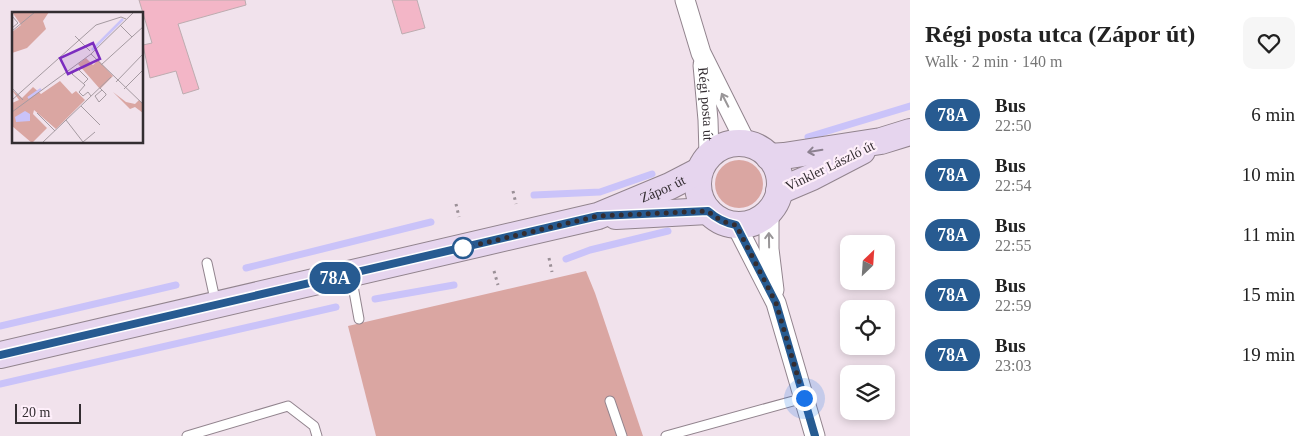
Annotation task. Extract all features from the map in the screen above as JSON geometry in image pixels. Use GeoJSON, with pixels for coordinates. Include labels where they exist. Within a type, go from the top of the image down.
{"type":"FeatureCollection","features":[{"type":"Feature","properties":{"kind":"street","name":"Régi posta út"},"geometry":{"type":"LineString","coordinates":[[685,0],[701,53],[746,143]]}},
{"type":"Feature","properties":{"kind":"street","name":"Régi posta út"},"geometry":{"type":"LineString","coordinates":[[701,53],[708,120],[704,163]]}},
{"type":"Feature","properties":{"kind":"street","name":"Vinkler László út"},"geometry":{"type":"LineString","coordinates":[[774,202],[812,177],[881,142],[910,132]]}},
{"type":"Feature","properties":{"kind":"street","name":"Vinkler László út"},"geometry":{"type":"LineString","coordinates":[[769,156],[784,156],[881,142]]}},
{"type":"Feature","properties":{"kind":"street"},"geometry":{"type":"LineString","coordinates":[[774,202],[759,219],[748,224],[736,225],[716,218],[702,203],[698,192],[698,181],[704,163],[720,147],[733,143],[746,143],[759,148],[769,156],[776,167],[780,179],[774,202],[769,250],[776,303],[815,436]]}},
{"type":"Feature","properties":{"kind":"street","name":"Zápor út"},"geometry":{"type":"LineString","coordinates":[[0,355],[351,275],[598,216],[670,186],[704,163]]}},
{"type":"Feature","properties":{"kind":"street","name":"Zápor út"},"geometry":{"type":"LineString","coordinates":[[598,216],[708,211]]}},
{"type":"Feature","properties":{"kind":"street"},"geometry":{"type":"LineString","coordinates":[[736,225],[776,303]]}},
{"type":"Feature","properties":{"kind":"lane"},"geometry":{"type":"LineString","coordinates":[[207,263],[216,306]]}},
{"type":"Feature","properties":{"kind":"lane"},"geometry":{"type":"LineString","coordinates":[[351,275],[359,319]]}},
{"type":"Feature","properties":{"kind":"lane"},"geometry":{"type":"LineString","coordinates":[[666,436],[804,398]]}},
{"type":"Feature","properties":{"kind":"lane"},"geometry":{"type":"LineString","coordinates":[[610,401],[622,436]]}},
{"type":"Feature","properties":{"kind":"lane"},"geometry":{"type":"LineString","coordinates":[[187,436],[288,406],[314,426],[317,436]]}},
{"type":"Feature","properties":{"kind":"path"},"geometry":{"type":"LineString","coordinates":[[513,191],[516,204]]}},
{"type":"Feature","properties":{"kind":"path"},"geometry":{"type":"LineString","coordinates":[[456,204],[458,217]]}},
{"type":"Feature","properties":{"kind":"path"},"geometry":{"type":"LineString","coordinates":[[549,258],[552,272]]}},
{"type":"Feature","properties":{"kind":"path"},"geometry":{"type":"LineString","coordinates":[[494,271],[498,285]]}},
{"type":"Feature","properties":{"kind":"shaded area"},"geometry":{"type":"Polygon","coordinates":[[[739,160],[748,162],[756,167],[761,175],[763,184],[761,193],[756,201],[748,206],[739,208],[730,206],[722,201],[717,193],[715,184],[717,175],[722,167],[730,162],[739,160]]]}},
{"type":"Feature","properties":{"kind":"shaded area"},"geometry":{"type":"Polygon","coordinates":[[[586,271],[643,436],[376,436],[348,326],[586,271]]]}},
{"type":"Feature","properties":{"kind":"building"},"geometry":{"type":"Polygon","coordinates":[[[139,0],[245,0],[246,5],[178,24],[199,89],[183,94],[176,71],[150,78],[144,45],[152,43],[139,0]]]}},
{"type":"Feature","properties":{"kind":"building"},"geometry":{"type":"Polygon","coordinates":[[[392,0],[417,0],[425,28],[402,34],[392,0]]]}},
{"type":"Feature","properties":{"kind":"waterway"},"geometry":{"type":"LineString","coordinates":[[808,137],[910,106]]}},
{"type":"Feature","properties":{"kind":"waterway"},"geometry":{"type":"LineString","coordinates":[[534,195],[600,192],[652,174]]}},
{"type":"Feature","properties":{"kind":"waterway"},"geometry":{"type":"LineString","coordinates":[[246,268],[431,222]]}},
{"type":"Feature","properties":{"kind":"waterway"},"geometry":{"type":"LineString","coordinates":[[566,259],[590,250],[668,231]]}},
{"type":"Feature","properties":{"kind":"waterway"},"geometry":{"type":"LineString","coordinates":[[0,326],[176,285]]}},
{"type":"Feature","properties":{"kind":"waterway"},"geometry":{"type":"LineString","coordinates":[[375,299],[454,285]]}},
{"type":"Feature","properties":{"kind":"waterway"},"geometry":{"type":"LineString","coordinates":[[0,384],[336,307]]}},
{"type":"Feature","properties":{"kind":"bus line","name":"78A"},"geometry":{"type":"LineString","coordinates":[[0,355],[598,216],[708,211],[726,223],[736,225],[776,303],[815,436]]}},
{"type":"Feature","properties":{"kind":"route"},"geometry":{"type":"LineString","coordinates":[[463,248],[598,216],[708,211],[726,223],[736,225],[752,255],[776,303],[804,398]]}}]}
